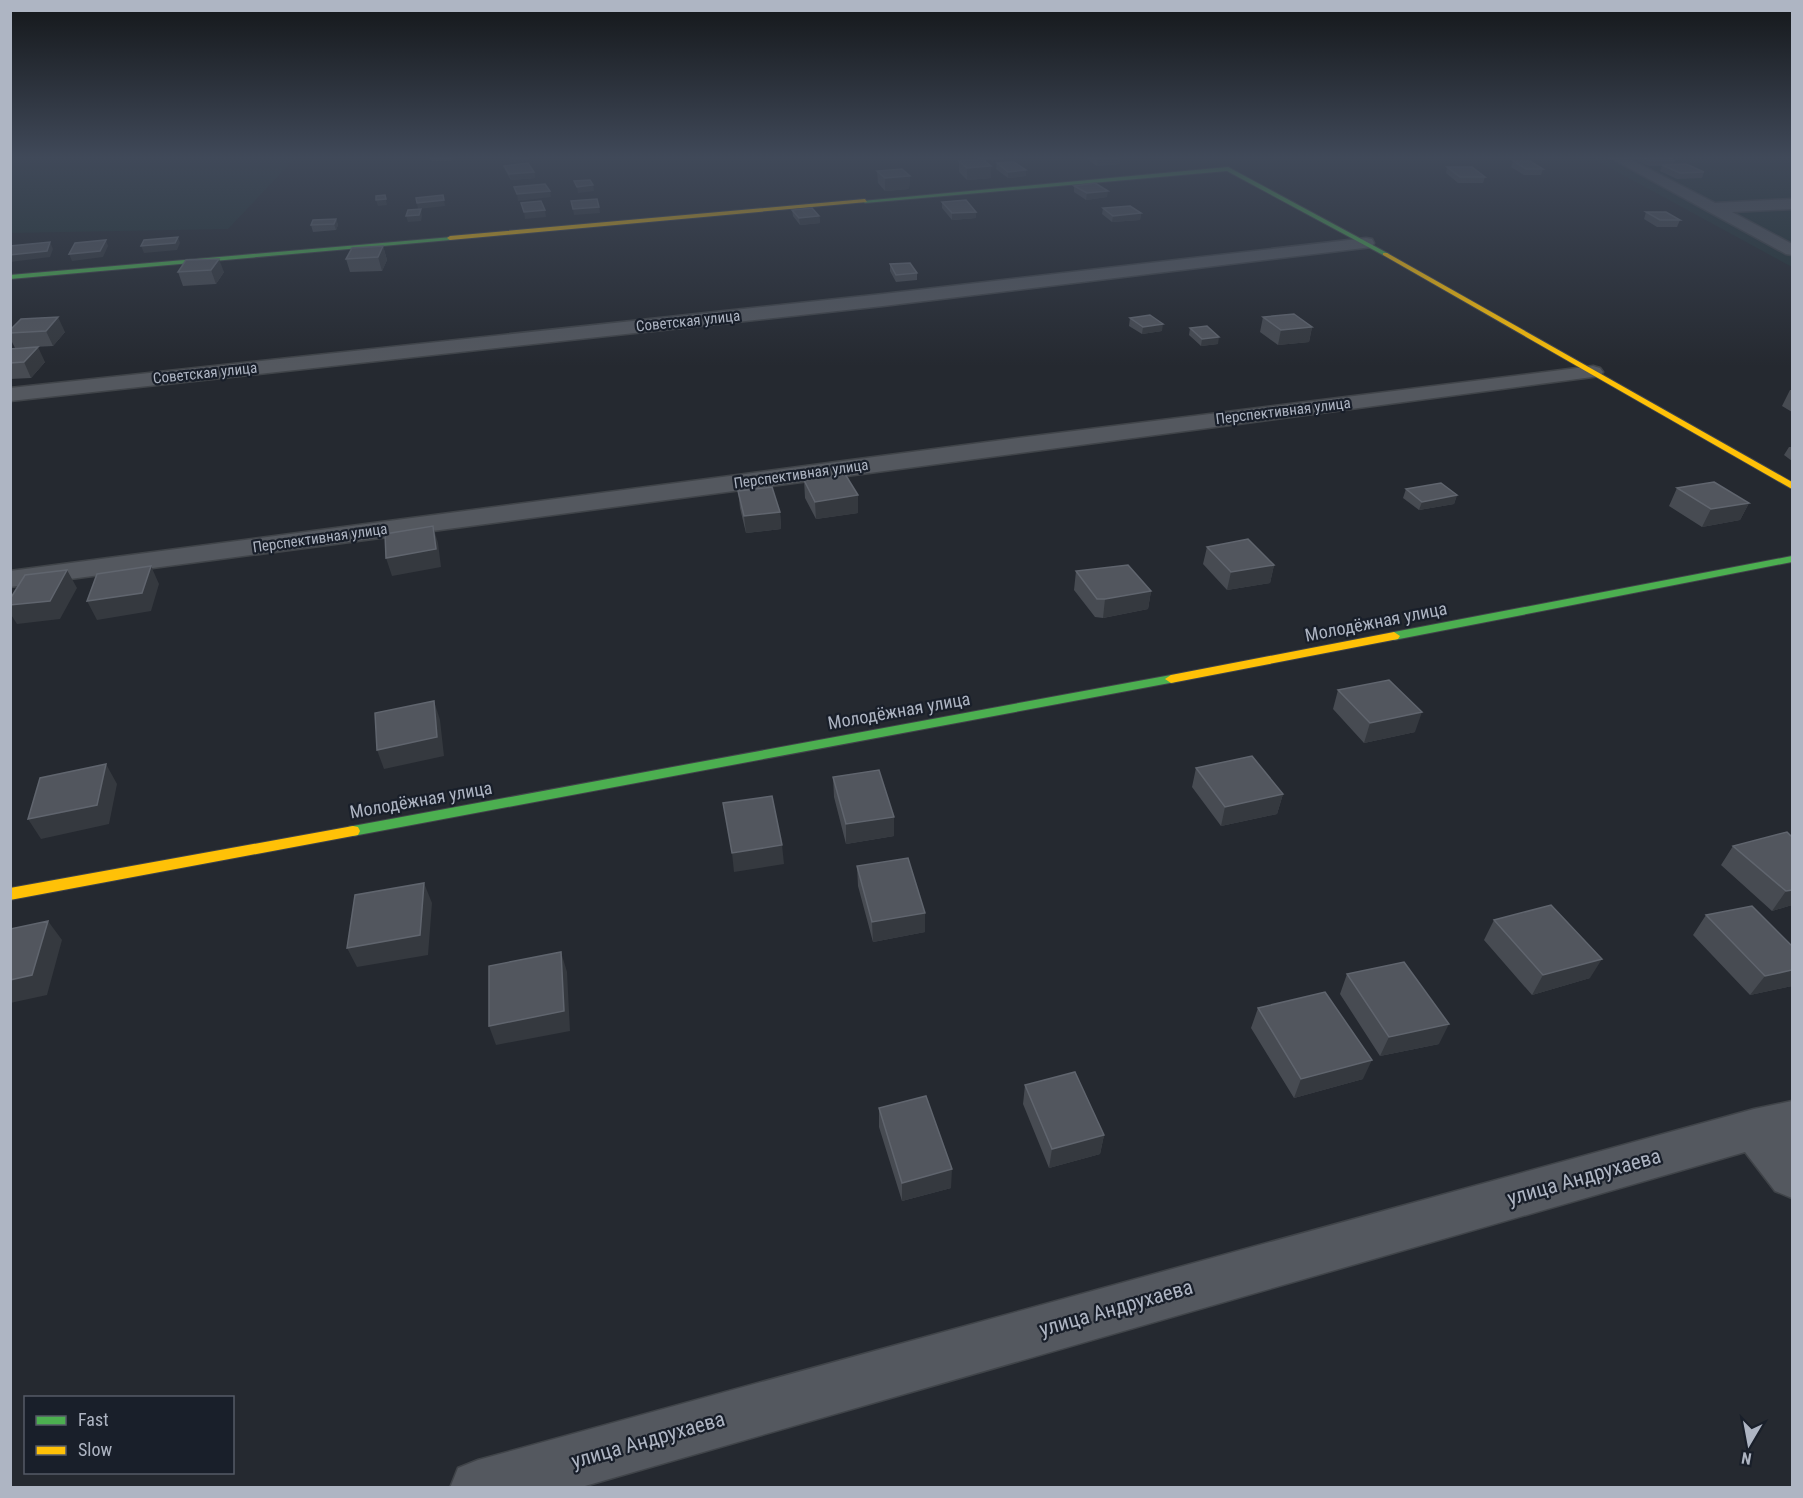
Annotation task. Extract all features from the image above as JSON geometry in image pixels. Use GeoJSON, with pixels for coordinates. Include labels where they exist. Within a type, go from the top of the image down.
{"type":"FeatureCollection","features":[{"type":"Feature","properties":{"kind":"street"},"geometry":{"type":"LineString","coordinates":[[10,277],[586,226]]}},
{"type":"Feature","properties":{"kind":"street"},"geometry":{"type":"LineString","coordinates":[[1334,226],[1792,486]]}},
{"type":"Feature","properties":{"kind":"street"},"geometry":{"type":"LineString","coordinates":[[1747,226],[1792,250]]}},
{"type":"Feature","properties":{"kind":"street","name":"Советская улица"},"geometry":{"type":"LineString","coordinates":[[10,395],[883,300],[1366,243]]}},
{"type":"Feature","properties":{"kind":"street","name":"Перспективная улица"},"geometry":{"type":"LineString","coordinates":[[10,579],[1006,446],[1593,372]]}},
{"type":"Feature","properties":{"kind":"street","name":"Молодёжная улица"},"geometry":{"type":"LineString","coordinates":[[10,894],[1225,669],[1792,559]]}},
{"type":"Feature","properties":{"kind":"street","name":"улица Андрухаева"},"geometry":{"type":"LineString","coordinates":[[478,1488],[1773,1125],[1792,1176]]}},
{"type":"Feature","properties":{"kind":"shaded area"},"geometry":{"type":"Polygon","coordinates":[[[11,226],[231,226],[228,229],[11,233],[11,226]]]}},
{"type":"Feature","properties":{"kind":"shaded area"},"geometry":{"type":"Polygon","coordinates":[[[1716,226],[1792,226],[1792,267],[1716,226]]]}},
{"type":"Feature","properties":{"kind":"building"},"geometry":{"type":"Polygon","coordinates":[[[178,237],[175,243],[141,246],[144,240],[178,237]]]}},
{"type":"Feature","properties":{"kind":"building"},"geometry":{"type":"Polygon","coordinates":[[[106,240],[100,251],[69,254],[75,243],[106,240]]]}},
{"type":"Feature","properties":{"kind":"building"},"geometry":{"type":"Polygon","coordinates":[[[50,242],[47,251],[10,255],[10,246],[50,242]]]}},
{"type":"Feature","properties":{"kind":"building"},"geometry":{"type":"Polygon","coordinates":[[[383,246],[378,257],[346,259],[352,248],[383,246]]]}},
{"type":"Feature","properties":{"kind":"building"},"geometry":{"type":"Polygon","coordinates":[[[219,259],[211,270],[178,272],[186,260],[219,259]]]}},
{"type":"Feature","properties":{"kind":"building"},"geometry":{"type":"Polygon","coordinates":[[[910,263],[917,273],[896,275],[890,264],[910,263]]]}},
{"type":"Feature","properties":{"kind":"building"},"geometry":{"type":"Polygon","coordinates":[[[1294,314],[1312,327],[1281,330],[1263,317],[1294,314]]]}},
{"type":"Feature","properties":{"kind":"building"},"geometry":{"type":"Polygon","coordinates":[[[1150,315],[1163,324],[1143,327],[1130,318],[1150,315]]]}},
{"type":"Feature","properties":{"kind":"building"},"geometry":{"type":"Polygon","coordinates":[[[58,317],[46,331],[10,333],[10,330],[21,319],[58,317]]]}},
{"type":"Feature","properties":{"kind":"building"},"geometry":{"type":"Polygon","coordinates":[[[1207,326],[1219,337],[1202,339],[1190,328],[1207,326]]]}},
{"type":"Feature","properties":{"kind":"building"},"geometry":{"type":"Polygon","coordinates":[[[38,347],[24,362],[10,363],[10,349],[38,347]]]}},
{"type":"Feature","properties":{"kind":"building"},"geometry":{"type":"Polygon","coordinates":[[[845,474],[858,495],[815,502],[804,480],[845,474]]]}},
{"type":"Feature","properties":{"kind":"building"},"geometry":{"type":"Polygon","coordinates":[[[1714,482],[1749,503],[1711,509],[1677,488],[1714,482]]]}},
{"type":"Feature","properties":{"kind":"building"},"geometry":{"type":"Polygon","coordinates":[[[1441,483],[1457,495],[1422,502],[1406,489],[1441,483]]]}},
{"type":"Feature","properties":{"kind":"building"},"geometry":{"type":"Polygon","coordinates":[[[772,487],[780,512],[744,516],[738,491],[772,487]]]}},
{"type":"Feature","properties":{"kind":"building"},"geometry":{"type":"Polygon","coordinates":[[[433,526],[436,549],[386,558],[385,534],[433,526]]]}},
{"type":"Feature","properties":{"kind":"building"},"geometry":{"type":"Polygon","coordinates":[[[1248,539],[1274,565],[1231,572],[1207,547],[1248,539]]]}},
{"type":"Feature","properties":{"kind":"building"},"geometry":{"type":"Polygon","coordinates":[[[1128,565],[1151,591],[1097,599],[1076,571],[1128,565]]]}},
{"type":"Feature","properties":{"kind":"building"},"geometry":{"type":"Polygon","coordinates":[[[151,566],[142,593],[87,601],[97,574],[151,566]]]}},
{"type":"Feature","properties":{"kind":"building"},"geometry":{"type":"Polygon","coordinates":[[[67,570],[50,601],[10,605],[10,599],[25,575],[67,570]]]}},
{"type":"Feature","properties":{"kind":"building"},"geometry":{"type":"Polygon","coordinates":[[[1389,680],[1422,712],[1370,723],[1338,690],[1389,680]]]}},
{"type":"Feature","properties":{"kind":"building"},"geometry":{"type":"Polygon","coordinates":[[[434,701],[437,737],[377,750],[375,713],[434,701]]]}},
{"type":"Feature","properties":{"kind":"building"},"geometry":{"type":"Polygon","coordinates":[[[1252,756],[1283,794],[1225,807],[1196,768],[1252,756]]]}},
{"type":"Feature","properties":{"kind":"building"},"geometry":{"type":"Polygon","coordinates":[[[106,764],[97,805],[28,819],[40,778],[106,764]]]}},
{"type":"Feature","properties":{"kind":"building"},"geometry":{"type":"Polygon","coordinates":[[[879,770],[894,817],[846,824],[833,777],[879,770]]]}},
{"type":"Feature","properties":{"kind":"building"},"geometry":{"type":"Polygon","coordinates":[[[772,796],[782,845],[732,853],[723,803],[772,796]]]}},
{"type":"Feature","properties":{"kind":"building"},"geometry":{"type":"Polygon","coordinates":[[[1787,832],[1792,837],[1792,890],[1786,891],[1733,846],[1787,832]]]}},
{"type":"Feature","properties":{"kind":"building"},"geometry":{"type":"Polygon","coordinates":[[[908,858],[925,913],[872,922],[857,866],[908,858]]]}},
{"type":"Feature","properties":{"kind":"building"},"geometry":{"type":"Polygon","coordinates":[[[424,883],[420,935],[347,948],[355,895],[424,883]]]}},
{"type":"Feature","properties":{"kind":"building"},"geometry":{"type":"Polygon","coordinates":[[[1551,905],[1602,959],[1543,975],[1494,920],[1551,905]]]}},
{"type":"Feature","properties":{"kind":"building"},"geometry":{"type":"Polygon","coordinates":[[[1752,906],[1792,946],[1792,970],[1765,976],[1706,915],[1752,906]]]}},
{"type":"Feature","properties":{"kind":"building"},"geometry":{"type":"Polygon","coordinates":[[[48,921],[32,975],[10,980],[10,929],[48,921]]]}},
{"type":"Feature","properties":{"kind":"building"},"geometry":{"type":"Polygon","coordinates":[[[561,952],[564,1011],[489,1026],[489,966],[561,952]]]}},
{"type":"Feature","properties":{"kind":"building"},"geometry":{"type":"Polygon","coordinates":[[[1404,962],[1449,1024],[1389,1037],[1347,974],[1404,962]]]}},
{"type":"Feature","properties":{"kind":"building"},"geometry":{"type":"Polygon","coordinates":[[[1325,992],[1372,1060],[1301,1079],[1258,1008],[1325,992]]]}},
{"type":"Feature","properties":{"kind":"building"},"geometry":{"type":"Polygon","coordinates":[[[1075,1072],[1104,1135],[1052,1149],[1025,1085],[1075,1072]]]}},
{"type":"Feature","properties":{"kind":"building"},"geometry":{"type":"Polygon","coordinates":[[[926,1096],[952,1169],[902,1183],[879,1108],[926,1096]]]}},
{"type":"Feature","properties":{"kind":"traffic: fast"},"geometry":{"type":"LineString","coordinates":[[1333,226],[1385,254]]}},
{"type":"Feature","properties":{"kind":"traffic: fast"},"geometry":{"type":"LineString","coordinates":[[10,277],[450,238]]}},
{"type":"Feature","properties":{"kind":"traffic: fast"},"geometry":{"type":"LineString","coordinates":[[1394,636],[1792,559]]}},
{"type":"Feature","properties":{"kind":"traffic: fast"},"geometry":{"type":"LineString","coordinates":[[353,831],[1171,679]]}},
{"type":"Feature","properties":{"kind":"traffic: slow"},"geometry":{"type":"LineString","coordinates":[[450,238],[586,226]]}},
{"type":"Feature","properties":{"kind":"traffic: slow"},"geometry":{"type":"LineString","coordinates":[[1385,254],[1792,486]]}},
{"type":"Feature","properties":{"kind":"traffic: slow"},"geometry":{"type":"LineString","coordinates":[[1171,679],[1394,636]]}},
{"type":"Feature","properties":{"kind":"traffic: slow"},"geometry":{"type":"LineString","coordinates":[[10,894],[353,831]]}}]}
